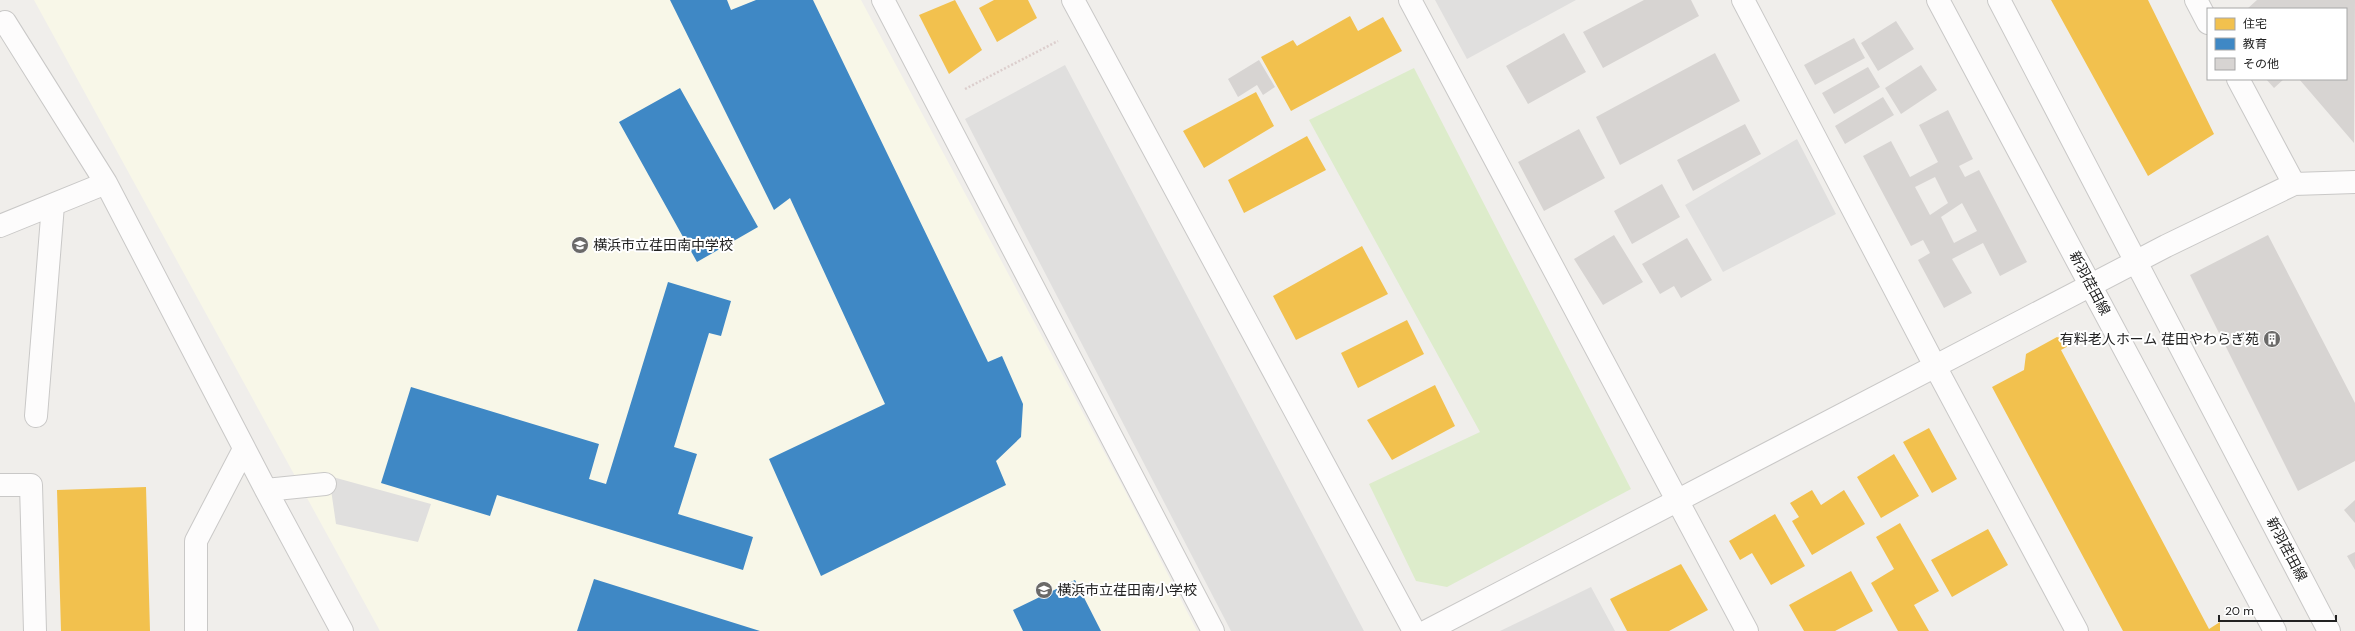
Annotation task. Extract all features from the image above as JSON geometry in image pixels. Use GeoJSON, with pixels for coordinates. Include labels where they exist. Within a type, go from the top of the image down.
{"type":"FeatureCollection","features":[{"type":"Feature","properties":{"kind":"street"},"geometry":{"type":"LineString","coordinates":[[883,0],[936,104],[1213,631]]}},
{"type":"Feature","properties":{"kind":"street"},"geometry":{"type":"LineString","coordinates":[[1410,0],[1747,631]]}},
{"type":"Feature","properties":{"kind":"street"},"geometry":{"type":"LineString","coordinates":[[1743,0],[1935,366],[2077,631]]}},
{"type":"Feature","properties":{"kind":"street","name":"新羽荏田線"},"geometry":{"type":"LineString","coordinates":[[1938,0],[2275,631]]}},
{"type":"Feature","properties":{"kind":"street","name":"新羽荏田線"},"geometry":{"type":"LineString","coordinates":[[1999,0],[2329,631]]}},
{"type":"Feature","properties":{"kind":"street"},"geometry":{"type":"LineString","coordinates":[[2196,0],[2207,21]]}},
{"type":"Feature","properties":{"kind":"street"},"geometry":{"type":"LineString","coordinates":[[1076,1],[1086,27],[1414,631]]}},
{"type":"Feature","properties":{"kind":"street"},"geometry":{"type":"LineString","coordinates":[[3,30],[106,183],[244,449],[342,631]]}},
{"type":"Feature","properties":{"kind":"street"},"geometry":{"type":"LineString","coordinates":[[2239,80],[2294,184]]}},
{"type":"Feature","properties":{"kind":"street"},"geometry":{"type":"LineString","coordinates":[[1427,631],[1678,502],[2136,261],[2294,184],[2355,182]]}},
{"type":"Feature","properties":{"kind":"street"},"geometry":{"type":"LineString","coordinates":[[0,226],[106,183]]}},
{"type":"Feature","properties":{"kind":"street"},"geometry":{"type":"LineString","coordinates":[[36,416],[53,205]]}},
{"type":"Feature","properties":{"kind":"street"},"geometry":{"type":"LineString","coordinates":[[196,631],[196,541],[244,449]]}},
{"type":"Feature","properties":{"kind":"street"},"geometry":{"type":"LineString","coordinates":[[266,490],[325,484]]}},
{"type":"Feature","properties":{"kind":"street"},"geometry":{"type":"LineString","coordinates":[[0,485],[31,485],[35,631]]}},
{"type":"Feature","properties":{"kind":"path"},"geometry":{"type":"LineString","coordinates":[[936,104],[1086,27]]}},
{"type":"Feature","properties":{"kind":"shaded area","name":"横浜市立荏田南中学校"},"geometry":{"type":"Polygon","coordinates":[[[34,0],[861,0],[1124,489],[1197,631],[380,631],[34,0]]]}},
{"type":"Feature","properties":{"kind":"shaded area"},"geometry":{"type":"Polygon","coordinates":[[[1435,0],[1576,0],[1467,59],[1435,0]]]}},
{"type":"Feature","properties":{"kind":"shaded area"},"geometry":{"type":"Polygon","coordinates":[[[1065,65],[1364,631],[1231,631],[965,119],[1065,65]]]}},
{"type":"Feature","properties":{"kind":"shaded area"},"geometry":{"type":"Polygon","coordinates":[[[1797,139],[1836,214],[1723,272],[1685,205],[1797,139]]]}},
{"type":"Feature","properties":{"kind":"shaded area"},"geometry":{"type":"Polygon","coordinates":[[[329,476],[431,504],[418,542],[336,524],[329,476]]]}},
{"type":"Feature","properties":{"kind":"shaded area"},"geometry":{"type":"Polygon","coordinates":[[[1591,587],[1615,631],[1500,631],[1591,587]]]}},
{"type":"Feature","properties":{"kind":"green space"},"geometry":{"type":"Polygon","coordinates":[[[1414,68],[1631,489],[1447,587],[1416,581],[1369,484],[1480,432],[1309,120],[1414,68]]]}},
{"type":"Feature","properties":{"kind":"building: 住宅"},"geometry":{"type":"Polygon","coordinates":[[[955,0],[982,50],[949,74],[919,15],[955,0]]]}},
{"type":"Feature","properties":{"kind":"building: 住宅"},"geometry":{"type":"Polygon","coordinates":[[[994,0],[1028,0],[1037,18],[997,42],[979,8],[994,0]]]}},
{"type":"Feature","properties":{"kind":"building: 住宅"},"geometry":{"type":"Polygon","coordinates":[[[2051,0],[2148,0],[2214,134],[2148,176],[2051,0]]]}},
{"type":"Feature","properties":{"kind":"building: 住宅"},"geometry":{"type":"Polygon","coordinates":[[[1350,16],[1358,31],[1383,17],[1402,51],[1291,111],[1261,57],[1293,40],[1297,46],[1350,16]]]}},
{"type":"Feature","properties":{"kind":"building: 住宅"},"geometry":{"type":"Polygon","coordinates":[[[1256,92],[1274,126],[1204,168],[1183,131],[1256,92]]]}},
{"type":"Feature","properties":{"kind":"building: 住宅"},"geometry":{"type":"Polygon","coordinates":[[[1307,136],[1326,170],[1244,213],[1228,180],[1307,136]]]}},
{"type":"Feature","properties":{"kind":"building: 住宅"},"geometry":{"type":"Polygon","coordinates":[[[1362,246],[1388,294],[1296,340],[1273,296],[1362,246]]]}},
{"type":"Feature","properties":{"kind":"building: 住宅"},"geometry":{"type":"Polygon","coordinates":[[[1407,320],[1424,354],[1358,388],[1341,353],[1407,320]]]}},
{"type":"Feature","properties":{"kind":"building: 住宅"},"geometry":{"type":"Polygon","coordinates":[[[2057,337],[2074,343],[2061,350],[2209,629],[2220,622],[2220,631],[2123,631],[1992,387],[2024,370],[2026,354],[2057,337]]]}},
{"type":"Feature","properties":{"kind":"building: 住宅"},"geometry":{"type":"Polygon","coordinates":[[[1435,385],[1455,426],[1392,460],[1367,420],[1435,385]]]}},
{"type":"Feature","properties":{"kind":"building: 住宅"},"geometry":{"type":"Polygon","coordinates":[[[1929,428],[1957,479],[1932,493],[1903,442],[1929,428]]]}},
{"type":"Feature","properties":{"kind":"building: 住宅"},"geometry":{"type":"Polygon","coordinates":[[[1894,454],[1919,496],[1881,518],[1857,477],[1894,454]]]}},
{"type":"Feature","properties":{"kind":"building: 住宅"},"geometry":{"type":"Polygon","coordinates":[[[146,487],[150,631],[61,631],[57,490],[146,487]]]}},
{"type":"Feature","properties":{"kind":"building: 住宅"},"geometry":{"type":"Polygon","coordinates":[[[1812,490],[1821,505],[1844,490],[1865,524],[1812,555],[1792,521],[1799,517],[1790,503],[1812,490]]]}},
{"type":"Feature","properties":{"kind":"building: 住宅"},"geometry":{"type":"Polygon","coordinates":[[[1775,514],[1805,566],[1771,585],[1752,553],[1740,560],[1729,541],[1775,514]]]}},
{"type":"Feature","properties":{"kind":"building: 住宅"},"geometry":{"type":"Polygon","coordinates":[[[1900,523],[1939,591],[1914,605],[1929,631],[1898,631],[1871,583],[1894,569],[1876,537],[1900,523]]]}},
{"type":"Feature","properties":{"kind":"building: 住宅"},"geometry":{"type":"Polygon","coordinates":[[[1988,529],[2008,565],[1952,597],[1931,560],[1988,529]]]}},
{"type":"Feature","properties":{"kind":"building: 住宅"},"geometry":{"type":"Polygon","coordinates":[[[1681,564],[1708,610],[1669,631],[1627,631],[1610,599],[1681,564]]]}},
{"type":"Feature","properties":{"kind":"building: 住宅"},"geometry":{"type":"Polygon","coordinates":[[[1851,571],[1873,611],[1835,631],[1804,631],[1789,605],[1851,571]]]}},
{"type":"Feature","properties":{"kind":"building: 教育"},"geometry":{"type":"Polygon","coordinates":[[[670,0],[727,0],[731,10],[756,0],[813,0],[988,362],[1002,356],[1023,404],[1021,437],[996,461],[1006,485],[821,576],[769,459],[885,404],[790,198],[774,210],[670,0]]]}},
{"type":"Feature","properties":{"kind":"building: 教育"},"geometry":{"type":"Polygon","coordinates":[[[680,88],[758,227],[697,262],[619,122],[680,88]]]}},
{"type":"Feature","properties":{"kind":"building: 教育"},"geometry":{"type":"Polygon","coordinates":[[[668,282],[731,301],[721,336],[709,333],[674,447],[697,454],[678,514],[753,537],[743,570],[497,495],[490,516],[381,483],[411,387],[599,444],[589,479],[606,484],[668,282]]]}},
{"type":"Feature","properties":{"kind":"building: 教育"},"geometry":{"type":"Polygon","coordinates":[[[594,579],[760,631],[577,631],[594,579]]]}},
{"type":"Feature","properties":{"kind":"building: 教育"},"geometry":{"type":"Polygon","coordinates":[[[1075,580],[1101,631],[1023,631],[1013,610],[1075,580]]]}},
{"type":"Feature","properties":{"kind":"building: その他"},"geometry":{"type":"Polygon","coordinates":[[[1644,0],[1691,0],[1699,16],[1603,68],[1583,32],[1644,0]]]}},
{"type":"Feature","properties":{"kind":"building: その他"},"geometry":{"type":"Polygon","coordinates":[[[2257,0],[2355,0],[2354,143],[2300,80],[2347,80],[2347,8],[2248,8],[2257,0]]]}},
{"type":"Feature","properties":{"kind":"building: その他"},"geometry":{"type":"Polygon","coordinates":[[[1896,21],[1914,49],[1878,71],[1861,43],[1896,21]]]}},
{"type":"Feature","properties":{"kind":"building: その他"},"geometry":{"type":"Polygon","coordinates":[[[1564,33],[1586,72],[1528,104],[1506,66],[1564,33]]]}},
{"type":"Feature","properties":{"kind":"building: その他"},"geometry":{"type":"Polygon","coordinates":[[[1854,38],[1865,58],[1815,85],[1804,65],[1854,38]]]}},
{"type":"Feature","properties":{"kind":"building: その他"},"geometry":{"type":"Polygon","coordinates":[[[1715,53],[1740,101],[1620,165],[1596,117],[1715,53]]]}},
{"type":"Feature","properties":{"kind":"building: その他"},"geometry":{"type":"Polygon","coordinates":[[[1259,60],[1275,87],[1263,95],[1257,85],[1238,97],[1228,79],[1259,60]]]}},
{"type":"Feature","properties":{"kind":"building: その他"},"geometry":{"type":"Polygon","coordinates":[[[1921,65],[1937,90],[1901,114],[1885,88],[1921,65]]]}},
{"type":"Feature","properties":{"kind":"building: その他"},"geometry":{"type":"Polygon","coordinates":[[[1868,67],[1880,87],[1834,114],[1822,93],[1868,67]]]}},
{"type":"Feature","properties":{"kind":"building: その他"},"geometry":{"type":"Polygon","coordinates":[[[2267,80],[2283,80],[2274,88],[2267,80]]]}},
{"type":"Feature","properties":{"kind":"building: その他"},"geometry":{"type":"Polygon","coordinates":[[[1883,97],[1894,115],[1845,144],[1835,126],[1883,97]]]}},
{"type":"Feature","properties":{"kind":"building: その他"},"geometry":{"type":"Polygon","coordinates":[[[1948,110],[1973,159],[1959,166],[1965,177],[1979,170],[2027,262],[2000,276],[1983,243],[1952,259],[1972,293],[1944,308],[1918,260],[1930,253],[1923,240],[1911,246],[1863,156],[1891,141],[1910,177],[1938,162],[1919,125],[1948,110]],[[1935,177],[1915,187],[1930,215],[1948,203],[1935,177]],[[1962,203],[1941,217],[1954,243],[1977,231],[1962,203]]]}},
{"type":"Feature","properties":{"kind":"building: その他"},"geometry":{"type":"Polygon","coordinates":[[[1745,124],[1761,154],[1693,191],[1677,160],[1745,124]]]}},
{"type":"Feature","properties":{"kind":"building: その他"},"geometry":{"type":"Polygon","coordinates":[[[1579,129],[1605,178],[1544,211],[1518,162],[1579,129]]]}},
{"type":"Feature","properties":{"kind":"building: その他"},"geometry":{"type":"Polygon","coordinates":[[[1662,184],[1680,217],[1632,244],[1614,211],[1662,184]]]}},
{"type":"Feature","properties":{"kind":"building: その他"},"geometry":{"type":"Polygon","coordinates":[[[1614,235],[1643,282],[1603,305],[1574,259],[1614,235]]]}},
{"type":"Feature","properties":{"kind":"building: その他","name":"有料老人ホーム 荏田やわらぎ苑"},"geometry":{"type":"Polygon","coordinates":[[[2268,235],[2355,403],[2355,461],[2298,491],[2190,275],[2268,235]]]}},
{"type":"Feature","properties":{"kind":"building: その他"},"geometry":{"type":"Polygon","coordinates":[[[1687,238],[1712,280],[1681,298],[1674,286],[1660,294],[1642,264],[1687,238]]]}},
{"type":"Feature","properties":{"kind":"building: その他"},"geometry":{"type":"Polygon","coordinates":[[[2355,500],[2355,523],[2344,510],[2355,500]]]}},
{"type":"Feature","properties":{"kind":"building: その他"},"geometry":{"type":"Polygon","coordinates":[[[2355,552],[2355,570],[2347,556],[2355,552]]]}},
{"type":"Feature","properties":{"kind":"place","name":"横浜市立荏田南中学校"},"geometry":{"type":"Point","coordinates":[580,245]}},
{"type":"Feature","properties":{"kind":"place","name":"有料老人ホーム 荏田やわらぎ苑"},"geometry":{"type":"Point","coordinates":[2272,339]}},
{"type":"Feature","properties":{"kind":"place","name":"横浜市立荏田南小学校"},"geometry":{"type":"Point","coordinates":[1044,590]}}]}
